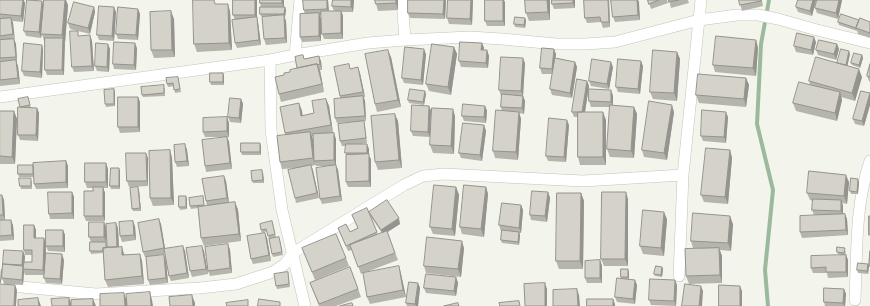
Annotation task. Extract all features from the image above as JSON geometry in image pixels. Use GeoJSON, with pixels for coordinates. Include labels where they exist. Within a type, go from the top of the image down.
{"type":"FeatureCollection","features":[{"type":"Feature","properties":{"kind":"street"},"geometry":{"type":"LineString","coordinates":[[295,55],[300,0]]}},
{"type":"Feature","properties":{"kind":"street"},"geometry":{"type":"LineString","coordinates":[[402,0],[405,40]]}},
{"type":"Feature","properties":{"kind":"street"},"geometry":{"type":"LineString","coordinates":[[679,276],[683,175],[701,0]]}},
{"type":"Feature","properties":{"kind":"street"},"geometry":{"type":"LineString","coordinates":[[0,97],[270,60],[368,43],[470,37],[556,44],[615,42],[699,20],[737,15],[778,19],[870,43]]}},
{"type":"Feature","properties":{"kind":"street"},"geometry":{"type":"LineString","coordinates":[[270,60],[271,130],[282,210],[306,306]]}},
{"type":"Feature","properties":{"kind":"street"},"geometry":{"type":"LineString","coordinates":[[855,300],[861,198],[870,161]]}},
{"type":"Feature","properties":{"kind":"street"},"geometry":{"type":"LineString","coordinates":[[0,285],[96,294],[200,288],[236,284],[272,272],[285,264],[293,253],[423,176],[444,174],[583,181],[683,175]]}},
{"type":"Feature","properties":{"kind":"building"},"geometry":{"type":"Polygon","coordinates":[[[0,0],[23,0],[21,16],[0,14],[0,0]]]}},
{"type":"Feature","properties":{"kind":"building"},"geometry":{"type":"Polygon","coordinates":[[[27,0],[42,1],[39,32],[24,31],[27,0]]]}},
{"type":"Feature","properties":{"kind":"building"},"geometry":{"type":"Polygon","coordinates":[[[44,0],[65,0],[62,35],[41,34],[44,0]]]}},
{"type":"Feature","properties":{"kind":"building"},"geometry":{"type":"Polygon","coordinates":[[[193,0],[214,0],[215,4],[228,4],[229,43],[194,44],[193,0]]]}},
{"type":"Feature","properties":{"kind":"building"},"geometry":{"type":"Polygon","coordinates":[[[233,0],[255,0],[255,15],[233,15],[233,0]]]}},
{"type":"Feature","properties":{"kind":"building"},"geometry":{"type":"Polygon","coordinates":[[[260,0],[282,0],[282,3],[260,3],[260,0]]]}},
{"type":"Feature","properties":{"kind":"building"},"geometry":{"type":"Polygon","coordinates":[[[303,0],[327,0],[327,9],[304,10],[303,0]]]}},
{"type":"Feature","properties":{"kind":"building"},"geometry":{"type":"Polygon","coordinates":[[[333,0],[351,0],[351,7],[332,6],[333,0]]]}},
{"type":"Feature","properties":{"kind":"building"},"geometry":{"type":"Polygon","coordinates":[[[375,0],[396,0],[396,3],[376,4],[375,0]]]}},
{"type":"Feature","properties":{"kind":"building"},"geometry":{"type":"Polygon","coordinates":[[[408,0],[444,0],[443,14],[408,13],[408,0]]]}},
{"type":"Feature","properties":{"kind":"building"},"geometry":{"type":"Polygon","coordinates":[[[448,0],[471,0],[470,19],[447,18],[448,0]]]}},
{"type":"Feature","properties":{"kind":"building"},"geometry":{"type":"Polygon","coordinates":[[[485,0],[503,0],[503,21],[485,21],[485,0]]]}},
{"type":"Feature","properties":{"kind":"building"},"geometry":{"type":"Polygon","coordinates":[[[525,0],[547,0],[548,12],[526,13],[525,0]]]}},
{"type":"Feature","properties":{"kind":"building"},"geometry":{"type":"Polygon","coordinates":[[[552,0],[573,0],[573,3],[552,4],[552,0]]]}},
{"type":"Feature","properties":{"kind":"building"},"geometry":{"type":"Polygon","coordinates":[[[584,0],[608,0],[609,22],[601,22],[600,17],[585,18],[584,0]]]}},
{"type":"Feature","properties":{"kind":"building"},"geometry":{"type":"Polygon","coordinates":[[[611,0],[637,0],[638,15],[613,17],[611,0]]]}},
{"type":"Feature","properties":{"kind":"building"},"geometry":{"type":"Polygon","coordinates":[[[648,0],[659,0],[649,4],[648,0]]]}},
{"type":"Feature","properties":{"kind":"building"},"geometry":{"type":"Polygon","coordinates":[[[739,0],[761,0],[761,1],[740,5],[739,0]]]}},
{"type":"Feature","properties":{"kind":"building"},"geometry":{"type":"Polygon","coordinates":[[[798,0],[813,0],[810,11],[796,7],[798,0]]]}},
{"type":"Feature","properties":{"kind":"building"},"geometry":{"type":"Polygon","coordinates":[[[817,0],[839,0],[836,13],[815,8],[817,0]]]}},
{"type":"Feature","properties":{"kind":"building"},"geometry":{"type":"Polygon","coordinates":[[[74,2],[94,7],[88,28],[68,23],[74,2]]]}},
{"type":"Feature","properties":{"kind":"building"},"geometry":{"type":"Polygon","coordinates":[[[99,6],[114,7],[112,36],[97,35],[99,6]]]}},
{"type":"Feature","properties":{"kind":"building"},"geometry":{"type":"Polygon","coordinates":[[[118,7],[138,9],[136,35],[116,34],[118,7]]]}},
{"type":"Feature","properties":{"kind":"building"},"geometry":{"type":"Polygon","coordinates":[[[260,7],[285,7],[284,14],[260,14],[260,7]]]}},
{"type":"Feature","properties":{"kind":"building"},"geometry":{"type":"Polygon","coordinates":[[[171,11],[172,50],[151,50],[150,12],[171,11]]]}},
{"type":"Feature","properties":{"kind":"building"},"geometry":{"type":"Polygon","coordinates":[[[321,11],[341,11],[341,33],[322,34],[321,11]]]}},
{"type":"Feature","properties":{"kind":"building"},"geometry":{"type":"Polygon","coordinates":[[[319,13],[319,36],[300,37],[300,14],[319,13]]]}},
{"type":"Feature","properties":{"kind":"building"},"geometry":{"type":"Polygon","coordinates":[[[841,14],[859,20],[856,28],[838,22],[841,14]]]}},
{"type":"Feature","properties":{"kind":"building"},"geometry":{"type":"Polygon","coordinates":[[[284,15],[285,38],[264,39],[262,17],[284,15]]]}},
{"type":"Feature","properties":{"kind":"building"},"geometry":{"type":"Polygon","coordinates":[[[257,17],[259,40],[235,43],[232,20],[257,17]]]}},
{"type":"Feature","properties":{"kind":"building"},"geometry":{"type":"Polygon","coordinates":[[[515,17],[525,18],[524,25],[514,24],[515,17]]]}},
{"type":"Feature","properties":{"kind":"building"},"geometry":{"type":"Polygon","coordinates":[[[11,18],[13,34],[0,36],[0,19],[11,18]]]}},
{"type":"Feature","properties":{"kind":"building"},"geometry":{"type":"Polygon","coordinates":[[[860,18],[870,22],[870,33],[856,28],[860,18]]]}},
{"type":"Feature","properties":{"kind":"building"},"geometry":{"type":"Polygon","coordinates":[[[70,31],[78,31],[78,36],[90,35],[92,66],[72,67],[70,31]]]}},
{"type":"Feature","properties":{"kind":"building"},"geometry":{"type":"Polygon","coordinates":[[[797,33],[814,37],[811,50],[794,46],[797,33]]]}},
{"type":"Feature","properties":{"kind":"building"},"geometry":{"type":"Polygon","coordinates":[[[716,36],[756,40],[753,68],[713,65],[716,36]]]}},
{"type":"Feature","properties":{"kind":"building"},"geometry":{"type":"Polygon","coordinates":[[[45,38],[63,38],[62,70],[45,70],[45,38]]]}},
{"type":"Feature","properties":{"kind":"building"},"geometry":{"type":"Polygon","coordinates":[[[14,39],[16,57],[0,58],[0,40],[14,39]]]}},
{"type":"Feature","properties":{"kind":"building"},"geometry":{"type":"Polygon","coordinates":[[[819,40],[837,44],[834,54],[816,50],[819,40]]]}},
{"type":"Feature","properties":{"kind":"building"},"geometry":{"type":"Polygon","coordinates":[[[114,42],[135,43],[134,65],[113,64],[114,42]]]}},
{"type":"Feature","properties":{"kind":"building"},"geometry":{"type":"Polygon","coordinates":[[[460,42],[482,43],[481,50],[487,50],[486,63],[459,61],[460,42]]]}},
{"type":"Feature","properties":{"kind":"building"},"geometry":{"type":"Polygon","coordinates":[[[24,43],[42,45],[40,72],[22,71],[24,43]]]}},
{"type":"Feature","properties":{"kind":"building"},"geometry":{"type":"Polygon","coordinates":[[[96,43],[108,44],[107,67],[95,66],[96,43]]]}},
{"type":"Feature","properties":{"kind":"building"},"geometry":{"type":"Polygon","coordinates":[[[432,44],[454,47],[448,87],[426,84],[432,44]]]}},
{"type":"Feature","properties":{"kind":"building"},"geometry":{"type":"Polygon","coordinates":[[[405,47],[424,49],[421,80],[402,78],[405,47]]]}},
{"type":"Feature","properties":{"kind":"building"},"geometry":{"type":"Polygon","coordinates":[[[542,48],[554,49],[552,69],[540,68],[542,48]]]}},
{"type":"Feature","properties":{"kind":"building"},"geometry":{"type":"Polygon","coordinates":[[[841,49],[849,51],[846,65],[837,63],[841,49]]]}},
{"type":"Feature","properties":{"kind":"building"},"geometry":{"type":"Polygon","coordinates":[[[388,50],[398,100],[375,104],[365,54],[388,50]]]}},
{"type":"Feature","properties":{"kind":"building"},"geometry":{"type":"Polygon","coordinates":[[[653,50],[677,52],[674,93],[650,92],[653,50]]]}},
{"type":"Feature","properties":{"kind":"building"},"geometry":{"type":"Polygon","coordinates":[[[854,53],[862,55],[859,65],[851,63],[854,53]]]}},
{"type":"Feature","properties":{"kind":"building"},"geometry":{"type":"Polygon","coordinates":[[[303,55],[304,59],[319,56],[320,64],[297,68],[295,57],[303,55]]]}},
{"type":"Feature","properties":{"kind":"building"},"geometry":{"type":"Polygon","coordinates":[[[501,57],[523,58],[521,91],[499,90],[501,57]]]}},
{"type":"Feature","properties":{"kind":"building"},"geometry":{"type":"Polygon","coordinates":[[[816,57],[859,69],[852,93],[809,81],[816,57]]]}},
{"type":"Feature","properties":{"kind":"building"},"geometry":{"type":"Polygon","coordinates":[[[555,58],[575,62],[570,93],[550,89],[555,58]]]}},
{"type":"Feature","properties":{"kind":"building"},"geometry":{"type":"Polygon","coordinates":[[[592,59],[611,62],[607,84],[589,81],[592,59]]]}},
{"type":"Feature","properties":{"kind":"building"},"geometry":{"type":"Polygon","coordinates":[[[618,59],[641,61],[638,89],[616,87],[618,59]]]}},
{"type":"Feature","properties":{"kind":"building"},"geometry":{"type":"Polygon","coordinates":[[[16,60],[18,78],[0,80],[0,62],[16,60]]]}},
{"type":"Feature","properties":{"kind":"building"},"geometry":{"type":"Polygon","coordinates":[[[317,64],[322,84],[279,94],[275,77],[284,75],[284,73],[290,72],[290,70],[317,64]]]}},
{"type":"Feature","properties":{"kind":"building"},"geometry":{"type":"Polygon","coordinates":[[[349,64],[350,69],[358,67],[363,92],[340,96],[334,67],[349,64]]]}},
{"type":"Feature","properties":{"kind":"building"},"geometry":{"type":"Polygon","coordinates":[[[870,64],[870,77],[867,76],[870,64]]]}},
{"type":"Feature","properties":{"kind":"building"},"geometry":{"type":"Polygon","coordinates":[[[210,73],[223,73],[223,82],[210,82],[210,73]]]}},
{"type":"Feature","properties":{"kind":"building"},"geometry":{"type":"Polygon","coordinates":[[[698,74],[746,78],[744,99],[696,95],[698,74]]]}},
{"type":"Feature","properties":{"kind":"building"},"geometry":{"type":"Polygon","coordinates":[[[178,77],[180,89],[174,90],[173,83],[167,84],[166,78],[178,77]]]}},
{"type":"Feature","properties":{"kind":"building"},"geometry":{"type":"Polygon","coordinates":[[[577,79],[587,81],[582,112],[572,112],[577,79]]]}},
{"type":"Feature","properties":{"kind":"building"},"geometry":{"type":"Polygon","coordinates":[[[799,82],[840,92],[835,113],[793,103],[799,82]]]}},
{"type":"Feature","properties":{"kind":"building"},"geometry":{"type":"Polygon","coordinates":[[[164,85],[164,93],[142,95],[141,87],[164,85]]]}},
{"type":"Feature","properties":{"kind":"building"},"geometry":{"type":"Polygon","coordinates":[[[114,89],[114,104],[105,104],[104,90],[114,89]]]}},
{"type":"Feature","properties":{"kind":"building"},"geometry":{"type":"Polygon","coordinates":[[[410,89],[425,91],[423,102],[408,100],[410,89]]]}},
{"type":"Feature","properties":{"kind":"building"},"geometry":{"type":"Polygon","coordinates":[[[589,89],[611,90],[611,102],[589,101],[589,89]]]}},
{"type":"Feature","properties":{"kind":"building"},"geometry":{"type":"Polygon","coordinates":[[[861,91],[870,93],[862,121],[853,119],[861,91]]]}},
{"type":"Feature","properties":{"kind":"building"},"geometry":{"type":"Polygon","coordinates":[[[502,94],[523,96],[522,108],[501,107],[502,94]]]}},
{"type":"Feature","properties":{"kind":"building"},"geometry":{"type":"Polygon","coordinates":[[[363,96],[365,116],[335,118],[334,99],[363,96]]]}},
{"type":"Feature","properties":{"kind":"building"},"geometry":{"type":"Polygon","coordinates":[[[28,97],[30,105],[20,107],[18,99],[28,97]]]}},
{"type":"Feature","properties":{"kind":"building"},"geometry":{"type":"Polygon","coordinates":[[[118,97],[138,97],[138,127],[118,127],[118,97]]]}},
{"type":"Feature","properties":{"kind":"building"},"geometry":{"type":"Polygon","coordinates":[[[230,98],[241,99],[239,118],[228,117],[230,98]]]}},
{"type":"Feature","properties":{"kind":"building"},"geometry":{"type":"Polygon","coordinates":[[[326,99],[331,125],[285,133],[280,107],[299,103],[301,116],[314,113],[312,101],[326,99]]]}},
{"type":"Feature","properties":{"kind":"building"},"geometry":{"type":"Polygon","coordinates":[[[649,101],[672,105],[664,153],[642,150],[649,101]]]}},
{"type":"Feature","properties":{"kind":"building"},"geometry":{"type":"Polygon","coordinates":[[[463,104],[485,106],[484,117],[462,116],[463,104]]]}},
{"type":"Feature","properties":{"kind":"building"},"geometry":{"type":"Polygon","coordinates":[[[412,105],[429,106],[428,132],[411,131],[412,105]]]}},
{"type":"Feature","properties":{"kind":"building"},"geometry":{"type":"Polygon","coordinates":[[[610,105],[634,107],[631,151],[607,149],[610,105]]]}},
{"type":"Feature","properties":{"kind":"building"},"geometry":{"type":"Polygon","coordinates":[[[18,107],[37,108],[36,135],[18,135],[18,107]]]}},
{"type":"Feature","properties":{"kind":"building"},"geometry":{"type":"Polygon","coordinates":[[[432,108],[453,109],[451,146],[430,145],[432,108]]]}},
{"type":"Feature","properties":{"kind":"building"},"geometry":{"type":"Polygon","coordinates":[[[496,110],[519,112],[516,152],[493,151],[496,110]]]}},
{"type":"Feature","properties":{"kind":"building"},"geometry":{"type":"Polygon","coordinates":[[[702,110],[726,112],[724,137],[701,136],[702,110]]]}},
{"type":"Feature","properties":{"kind":"building"},"geometry":{"type":"Polygon","coordinates":[[[0,111],[14,111],[12,157],[0,156],[0,111]]]}},
{"type":"Feature","properties":{"kind":"building"},"geometry":{"type":"Polygon","coordinates":[[[578,112],[603,112],[603,157],[578,157],[578,112]]]}},
{"type":"Feature","properties":{"kind":"building"},"geometry":{"type":"Polygon","coordinates":[[[395,114],[399,160],[375,162],[371,116],[395,114]]]}},
{"type":"Feature","properties":{"kind":"building"},"geometry":{"type":"Polygon","coordinates":[[[227,117],[227,131],[203,132],[203,118],[227,117]]]}},
{"type":"Feature","properties":{"kind":"building"},"geometry":{"type":"Polygon","coordinates":[[[549,118],[567,120],[564,157],[546,156],[549,118]]]}},
{"type":"Feature","properties":{"kind":"building"},"geometry":{"type":"Polygon","coordinates":[[[364,121],[366,138],[340,141],[338,124],[364,121]]]}},
{"type":"Feature","properties":{"kind":"building"},"geometry":{"type":"Polygon","coordinates":[[[463,123],[484,125],[480,155],[459,153],[463,123]]]}},
{"type":"Feature","properties":{"kind":"building"},"geometry":{"type":"Polygon","coordinates":[[[310,132],[313,158],[280,162],[277,136],[310,132]]]}},
{"type":"Feature","properties":{"kind":"building"},"geometry":{"type":"Polygon","coordinates":[[[334,133],[334,160],[314,161],[313,134],[334,133]]]}},
{"type":"Feature","properties":{"kind":"building"},"geometry":{"type":"Polygon","coordinates":[[[227,137],[230,163],[205,166],[202,140],[227,137]]]}},
{"type":"Feature","properties":{"kind":"building"},"geometry":{"type":"Polygon","coordinates":[[[241,143],[260,143],[260,152],[241,152],[241,143]]]}},
{"type":"Feature","properties":{"kind":"building"},"geometry":{"type":"Polygon","coordinates":[[[185,144],[187,161],[175,162],[174,145],[185,144]]]}},
{"type":"Feature","properties":{"kind":"building"},"geometry":{"type":"Polygon","coordinates":[[[346,144],[367,144],[367,153],[345,153],[346,144]]]}},
{"type":"Feature","properties":{"kind":"building"},"geometry":{"type":"Polygon","coordinates":[[[706,148],[730,150],[725,197],[701,195],[706,148]]]}},
{"type":"Feature","properties":{"kind":"building"},"geometry":{"type":"Polygon","coordinates":[[[170,150],[171,198],[150,198],[149,151],[170,150]]]}},
{"type":"Feature","properties":{"kind":"building"},"geometry":{"type":"Polygon","coordinates":[[[126,153],[146,153],[147,181],[127,181],[126,153]]]}},
{"type":"Feature","properties":{"kind":"building"},"geometry":{"type":"Polygon","coordinates":[[[369,154],[369,181],[346,182],[346,155],[369,154]]]}},
{"type":"Feature","properties":{"kind":"building"},"geometry":{"type":"Polygon","coordinates":[[[66,161],[66,182],[34,184],[33,163],[66,161]]]}},
{"type":"Feature","properties":{"kind":"building"},"geometry":{"type":"Polygon","coordinates":[[[85,163],[106,163],[106,182],[85,182],[85,163]]]}},
{"type":"Feature","properties":{"kind":"building"},"geometry":{"type":"Polygon","coordinates":[[[18,165],[33,165],[33,174],[18,174],[18,165]]]}},
{"type":"Feature","properties":{"kind":"building"},"geometry":{"type":"Polygon","coordinates":[[[311,165],[317,193],[295,198],[288,170],[311,165]]]}},
{"type":"Feature","properties":{"kind":"building"},"geometry":{"type":"Polygon","coordinates":[[[336,165],[340,196],[320,199],[316,168],[336,165]]]}},
{"type":"Feature","properties":{"kind":"building"},"geometry":{"type":"Polygon","coordinates":[[[111,168],[119,168],[119,186],[110,186],[111,168]]]}},
{"type":"Feature","properties":{"kind":"building"},"geometry":{"type":"Polygon","coordinates":[[[262,170],[263,180],[252,181],[251,171],[262,170]]]}},
{"type":"Feature","properties":{"kind":"building"},"geometry":{"type":"Polygon","coordinates":[[[809,171],[846,175],[844,196],[807,193],[809,171]]]}},
{"type":"Feature","properties":{"kind":"building"},"geometry":{"type":"Polygon","coordinates":[[[224,176],[227,198],[206,201],[202,179],[224,176]]]}},
{"type":"Feature","properties":{"kind":"building"},"geometry":{"type":"Polygon","coordinates":[[[19,178],[31,178],[31,186],[20,186],[19,178]]]}},
{"type":"Feature","properties":{"kind":"building"},"geometry":{"type":"Polygon","coordinates":[[[851,178],[858,179],[857,192],[850,191],[851,178]]]}},
{"type":"Feature","properties":{"kind":"building"},"geometry":{"type":"Polygon","coordinates":[[[434,185],[456,187],[452,229],[430,227],[434,185]]]}},
{"type":"Feature","properties":{"kind":"building"},"geometry":{"type":"Polygon","coordinates":[[[464,185],[486,187],[481,229],[460,227],[464,185]]]}},
{"type":"Feature","properties":{"kind":"building"},"geometry":{"type":"Polygon","coordinates":[[[93,187],[103,187],[103,216],[84,216],[84,191],[93,191],[93,187]]]}},
{"type":"Feature","properties":{"kind":"building"},"geometry":{"type":"Polygon","coordinates":[[[138,187],[140,208],[132,209],[130,188],[138,187]]]}},
{"type":"Feature","properties":{"kind":"building"},"geometry":{"type":"Polygon","coordinates":[[[532,191],[548,192],[545,216],[530,215],[532,191]]]}},
{"type":"Feature","properties":{"kind":"building"},"geometry":{"type":"Polygon","coordinates":[[[48,192],[72,192],[72,213],[49,214],[48,192]]]}},
{"type":"Feature","properties":{"kind":"building"},"geometry":{"type":"Polygon","coordinates":[[[602,192],[626,192],[625,259],[601,259],[602,192]]]}},
{"type":"Feature","properties":{"kind":"building"},"geometry":{"type":"Polygon","coordinates":[[[557,193],[581,193],[580,261],[556,261],[557,193]]]}},
{"type":"Feature","properties":{"kind":"building"},"geometry":{"type":"Polygon","coordinates":[[[0,195],[2,195],[3,215],[0,215],[0,195]]]}},
{"type":"Feature","properties":{"kind":"building"},"geometry":{"type":"Polygon","coordinates":[[[179,196],[186,196],[186,207],[179,207],[179,196]]]}},
{"type":"Feature","properties":{"kind":"building"},"geometry":{"type":"Polygon","coordinates":[[[203,196],[204,205],[190,206],[189,198],[203,196]]]}},
{"type":"Feature","properties":{"kind":"building"},"geometry":{"type":"Polygon","coordinates":[[[813,199],[841,200],[841,211],[812,210],[813,199]]]}},
{"type":"Feature","properties":{"kind":"building"},"geometry":{"type":"Polygon","coordinates":[[[387,200],[399,218],[381,230],[369,212],[387,200]]]}},
{"type":"Feature","properties":{"kind":"building"},"geometry":{"type":"Polygon","coordinates":[[[235,202],[239,234],[201,238],[198,207],[235,202]]]}},
{"type":"Feature","properties":{"kind":"building"},"geometry":{"type":"Polygon","coordinates":[[[502,203],[521,205],[519,228],[499,225],[502,203]]]}},
{"type":"Feature","properties":{"kind":"building"},"geometry":{"type":"Polygon","coordinates":[[[367,208],[377,232],[346,246],[338,228],[346,224],[350,232],[358,228],[352,215],[367,208]]]}},
{"type":"Feature","properties":{"kind":"building"},"geometry":{"type":"Polygon","coordinates":[[[643,210],[664,212],[661,248],[640,246],[643,210]]]}},
{"type":"Feature","properties":{"kind":"building"},"geometry":{"type":"Polygon","coordinates":[[[693,213],[730,216],[728,243],[691,241],[693,213]]]}},
{"type":"Feature","properties":{"kind":"building"},"geometry":{"type":"Polygon","coordinates":[[[845,214],[846,230],[800,232],[800,216],[845,214]]]}},
{"type":"Feature","properties":{"kind":"building"},"geometry":{"type":"Polygon","coordinates":[[[870,216],[870,235],[869,235],[870,216]]]}},
{"type":"Feature","properties":{"kind":"building"},"geometry":{"type":"Polygon","coordinates":[[[159,219],[164,248],[143,252],[138,223],[159,219]]]}},
{"type":"Feature","properties":{"kind":"building"},"geometry":{"type":"Polygon","coordinates":[[[0,220],[11,220],[12,235],[0,236],[0,220]]]}},
{"type":"Feature","properties":{"kind":"building"},"geometry":{"type":"Polygon","coordinates":[[[133,221],[134,235],[120,236],[119,222],[133,221]]]}},
{"type":"Feature","properties":{"kind":"building"},"geometry":{"type":"Polygon","coordinates":[[[272,221],[275,234],[268,236],[266,229],[261,230],[260,224],[272,221]]]}},
{"type":"Feature","properties":{"kind":"building"},"geometry":{"type":"Polygon","coordinates":[[[89,222],[104,222],[104,237],[89,237],[89,222]]]}},
{"type":"Feature","properties":{"kind":"building"},"geometry":{"type":"Polygon","coordinates":[[[116,223],[117,247],[107,247],[106,224],[116,223]]]}},
{"type":"Feature","properties":{"kind":"building"},"geometry":{"type":"Polygon","coordinates":[[[24,225],[34,225],[34,238],[44,238],[43,270],[23,269],[24,262],[32,262],[32,250],[24,250],[24,225]]]}},
{"type":"Feature","properties":{"kind":"building"},"geometry":{"type":"Polygon","coordinates":[[[46,230],[63,230],[63,246],[46,246],[46,230]]]}},
{"type":"Feature","properties":{"kind":"building"},"geometry":{"type":"Polygon","coordinates":[[[502,230],[519,232],[518,242],[501,240],[502,230]]]}},
{"type":"Feature","properties":{"kind":"building"},"geometry":{"type":"Polygon","coordinates":[[[387,231],[395,253],[358,267],[350,245],[387,231]]]}},
{"type":"Feature","properties":{"kind":"building"},"geometry":{"type":"Polygon","coordinates":[[[265,233],[269,255],[251,259],[247,236],[265,233]]]}},
{"type":"Feature","properties":{"kind":"building"},"geometry":{"type":"Polygon","coordinates":[[[336,234],[346,258],[312,272],[302,248],[336,234]]]}},
{"type":"Feature","properties":{"kind":"building"},"geometry":{"type":"Polygon","coordinates":[[[279,237],[282,252],[272,254],[269,239],[279,237]]]}},
{"type":"Feature","properties":{"kind":"building"},"geometry":{"type":"Polygon","coordinates":[[[427,237],[462,241],[458,269],[424,266],[427,237]]]}},
{"type":"Feature","properties":{"kind":"building"},"geometry":{"type":"Polygon","coordinates":[[[90,242],[106,242],[106,248],[103,248],[103,251],[90,251],[90,242]]]}},
{"type":"Feature","properties":{"kind":"building"},"geometry":{"type":"Polygon","coordinates":[[[228,244],[230,268],[208,271],[205,247],[228,244]]]}},
{"type":"Feature","properties":{"kind":"building"},"geometry":{"type":"Polygon","coordinates":[[[183,246],[187,273],[169,276],[164,249],[183,246]]]}},
{"type":"Feature","properties":{"kind":"building"},"geometry":{"type":"Polygon","coordinates":[[[202,246],[206,269],[190,271],[186,248],[202,246]]]}},
{"type":"Feature","properties":{"kind":"building"},"geometry":{"type":"Polygon","coordinates":[[[122,247],[122,255],[140,254],[142,276],[105,280],[103,248],[122,247]]]}},
{"type":"Feature","properties":{"kind":"building"},"geometry":{"type":"Polygon","coordinates":[[[837,247],[845,248],[844,253],[837,252],[837,247]]]}},
{"type":"Feature","properties":{"kind":"building"},"geometry":{"type":"Polygon","coordinates":[[[719,248],[720,275],[686,276],[685,249],[719,248]]]}},
{"type":"Feature","properties":{"kind":"building"},"geometry":{"type":"Polygon","coordinates":[[[4,250],[23,251],[22,265],[3,264],[4,250]]]}},
{"type":"Feature","properties":{"kind":"building"},"geometry":{"type":"Polygon","coordinates":[[[46,253],[62,254],[60,279],[44,278],[46,253]]]}},
{"type":"Feature","properties":{"kind":"building"},"geometry":{"type":"Polygon","coordinates":[[[164,255],[166,278],[148,280],[146,257],[164,255]]]}},
{"type":"Feature","properties":{"kind":"building"},"geometry":{"type":"Polygon","coordinates":[[[846,255],[846,272],[826,272],[826,267],[811,268],[811,256],[846,255]]]}},
{"type":"Feature","properties":{"kind":"building"},"geometry":{"type":"Polygon","coordinates":[[[600,260],[600,278],[585,278],[585,261],[600,260]]]}},
{"type":"Feature","properties":{"kind":"building"},"geometry":{"type":"Polygon","coordinates":[[[858,263],[868,264],[867,271],[857,270],[858,263]]]}},
{"type":"Feature","properties":{"kind":"building"},"geometry":{"type":"Polygon","coordinates":[[[3,264],[23,266],[22,280],[2,278],[3,264]]]}},
{"type":"Feature","properties":{"kind":"building"},"geometry":{"type":"Polygon","coordinates":[[[399,266],[403,290],[367,297],[363,273],[399,266]]]}},
{"type":"Feature","properties":{"kind":"building"},"geometry":{"type":"Polygon","coordinates":[[[656,266],[662,267],[661,275],[654,274],[656,266]]]}},
{"type":"Feature","properties":{"kind":"building"},"geometry":{"type":"Polygon","coordinates":[[[350,267],[358,289],[319,304],[310,283],[350,267]]]}},
{"type":"Feature","properties":{"kind":"building"},"geometry":{"type":"Polygon","coordinates":[[[621,269],[628,269],[628,277],[621,277],[621,269]]]}},
{"type":"Feature","properties":{"kind":"building"},"geometry":{"type":"Polygon","coordinates":[[[288,272],[289,284],[276,286],[274,274],[288,272]]]}},
{"type":"Feature","properties":{"kind":"building"},"geometry":{"type":"Polygon","coordinates":[[[426,274],[456,277],[454,291],[424,288],[426,274]]]}},
{"type":"Feature","properties":{"kind":"building"},"geometry":{"type":"Polygon","coordinates":[[[617,278],[635,280],[633,299],[615,297],[617,278]]]}},
{"type":"Feature","properties":{"kind":"building"},"geometry":{"type":"Polygon","coordinates":[[[650,279],[675,280],[674,301],[649,300],[650,279]]]}},
{"type":"Feature","properties":{"kind":"building"},"geometry":{"type":"Polygon","coordinates":[[[409,282],[418,283],[415,304],[406,303],[409,282]]]}},
{"type":"Feature","properties":{"kind":"building"},"geometry":{"type":"Polygon","coordinates":[[[545,283],[545,306],[525,306],[524,284],[545,283]]]}},
{"type":"Feature","properties":{"kind":"building"},"geometry":{"type":"Polygon","coordinates":[[[0,284],[15,285],[14,306],[0,306],[0,284]]]}},
{"type":"Feature","properties":{"kind":"building"},"geometry":{"type":"Polygon","coordinates":[[[685,284],[701,286],[699,306],[682,306],[685,284]]]}},
{"type":"Feature","properties":{"kind":"building"},"geometry":{"type":"Polygon","coordinates":[[[719,285],[740,286],[740,306],[719,306],[719,285]]]}},
{"type":"Feature","properties":{"kind":"building"},"geometry":{"type":"Polygon","coordinates":[[[824,288],[844,289],[843,303],[824,302],[824,288]]]}},
{"type":"Feature","properties":{"kind":"building"},"geometry":{"type":"Polygon","coordinates":[[[577,289],[578,306],[553,306],[553,290],[577,289]]]}},
{"type":"Feature","properties":{"kind":"building"},"geometry":{"type":"Polygon","coordinates":[[[150,292],[151,306],[127,306],[126,294],[150,292]]]}},
{"type":"Feature","properties":{"kind":"building"},"geometry":{"type":"Polygon","coordinates":[[[124,293],[125,306],[100,306],[100,294],[124,293]]]}},
{"type":"Feature","properties":{"kind":"building"},"geometry":{"type":"Polygon","coordinates":[[[192,295],[193,306],[170,306],[169,297],[192,295]]]}},
{"type":"Feature","properties":{"kind":"building"},"geometry":{"type":"Polygon","coordinates":[[[38,298],[39,306],[18,306],[18,300],[38,298]]]}},
{"type":"Feature","properties":{"kind":"building"},"geometry":{"type":"Polygon","coordinates":[[[69,298],[69,306],[52,306],[51,299],[69,298]]]}},
{"type":"Feature","properties":{"kind":"building"},"geometry":{"type":"Polygon","coordinates":[[[93,299],[93,306],[71,306],[71,300],[93,299]]]}},
{"type":"Feature","properties":{"kind":"building"},"geometry":{"type":"Polygon","coordinates":[[[259,299],[280,302],[280,306],[258,306],[259,299]]]}},
{"type":"Feature","properties":{"kind":"building"},"geometry":{"type":"Polygon","coordinates":[[[587,299],[613,299],[613,306],[587,306],[587,299]]]}},
{"type":"Feature","properties":{"kind":"building"},"geometry":{"type":"Polygon","coordinates":[[[248,300],[248,306],[227,306],[226,303],[248,300]]]}},
{"type":"Feature","properties":{"kind":"building"},"geometry":{"type":"Polygon","coordinates":[[[519,301],[520,306],[500,306],[499,303],[519,301]]]}},
{"type":"Feature","properties":{"kind":"building"},"geometry":{"type":"Polygon","coordinates":[[[352,303],[353,306],[340,306],[352,303]]]}},
{"type":"Feature","properties":{"kind":"building"},"geometry":{"type":"Polygon","coordinates":[[[458,303],[459,306],[444,306],[458,303]]]}},
{"type":"Feature","properties":{"kind":"waterway"},"geometry":{"type":"LineString","coordinates":[[768,306],[765,270],[773,190],[757,124],[761,44],[769,0]]}}]}
